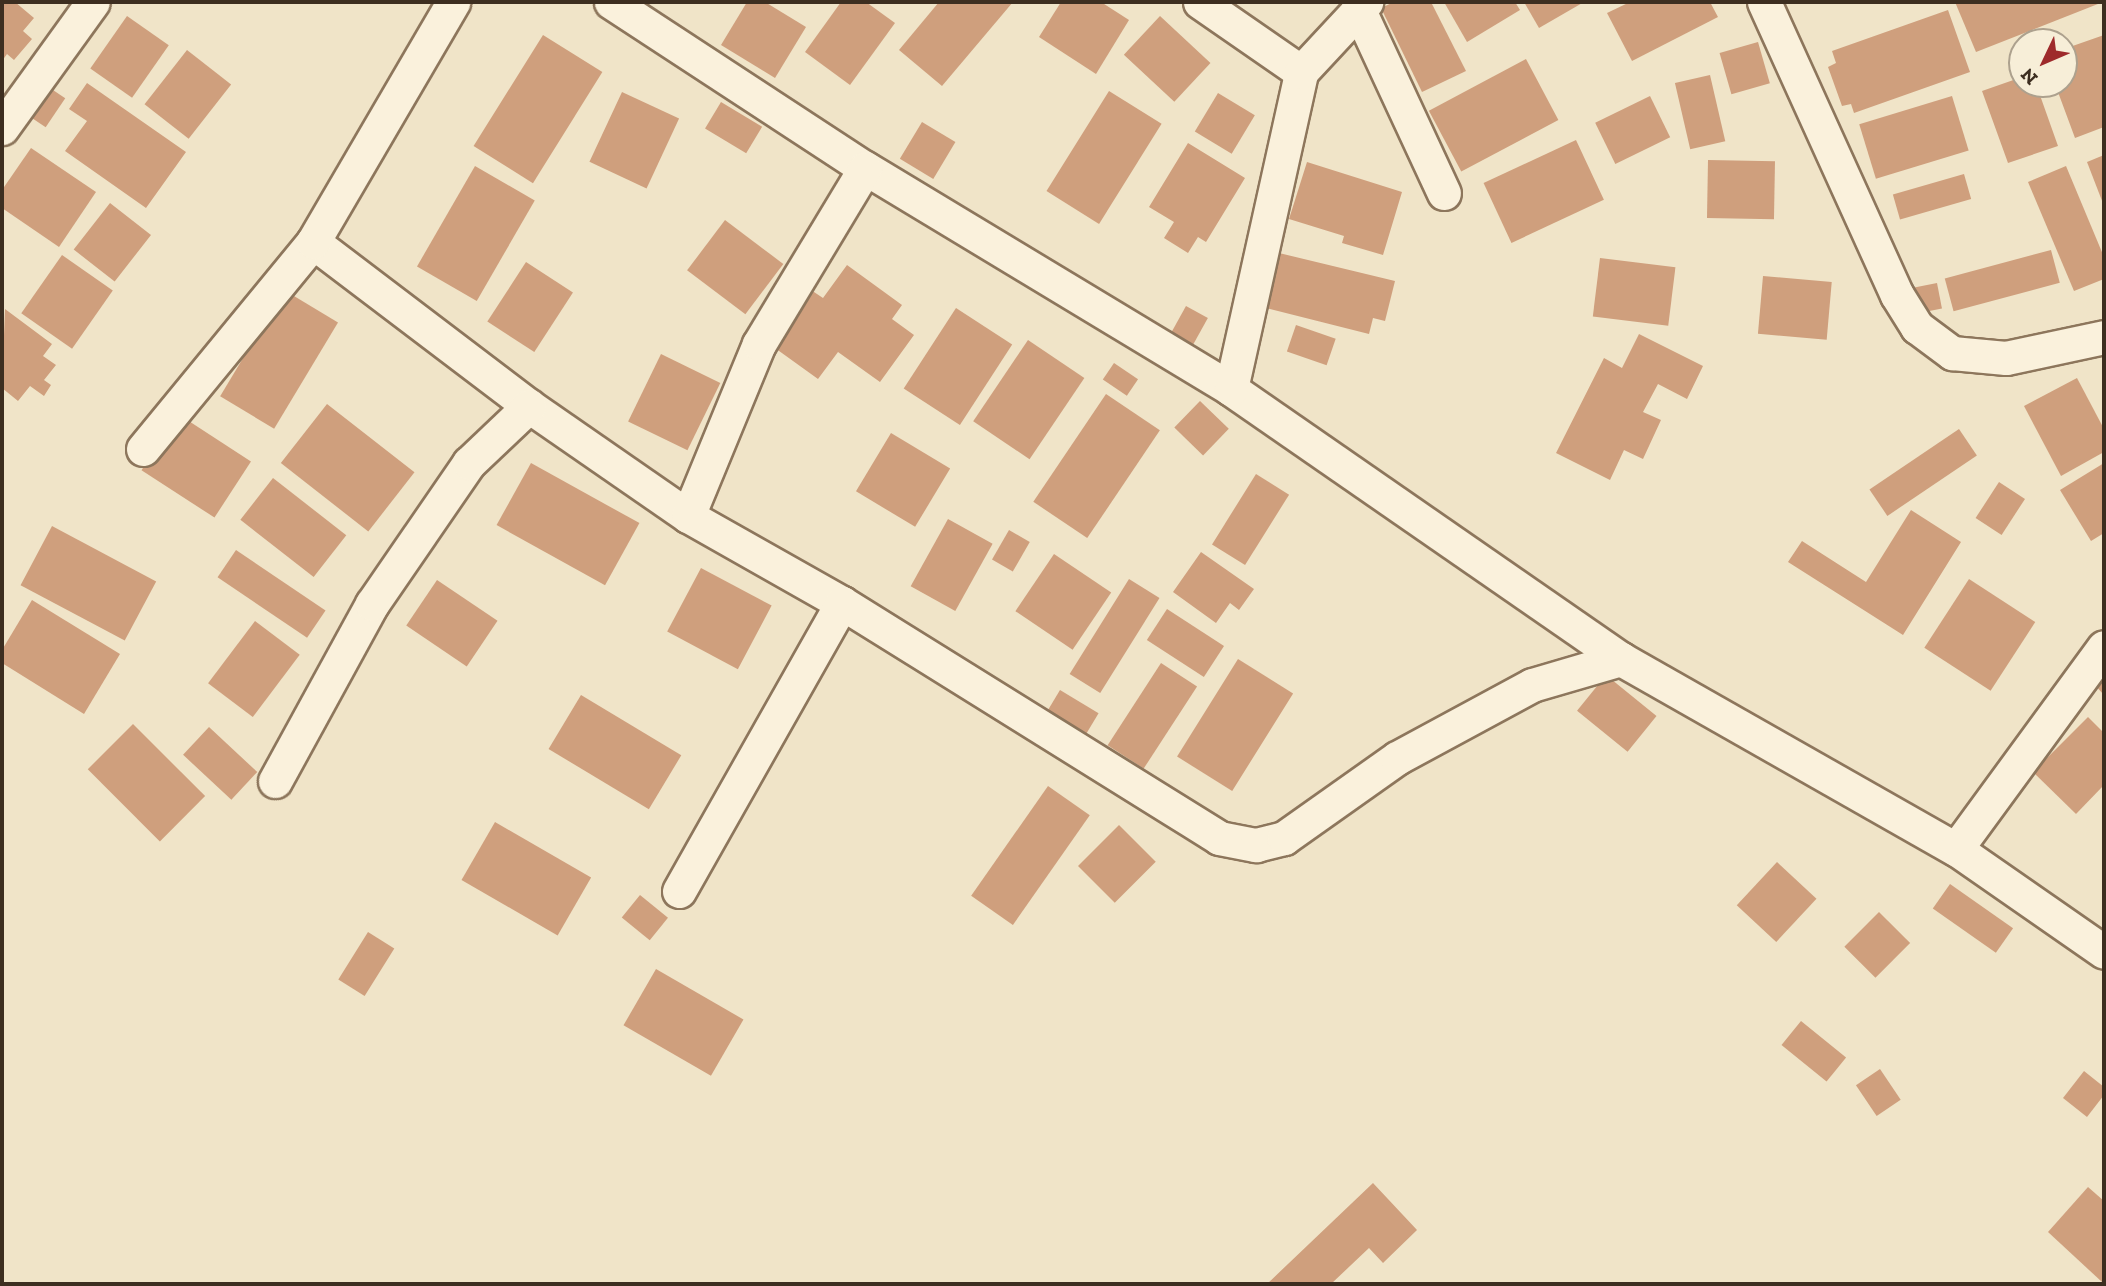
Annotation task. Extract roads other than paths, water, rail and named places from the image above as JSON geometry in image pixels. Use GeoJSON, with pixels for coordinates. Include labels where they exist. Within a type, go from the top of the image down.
{"type":"FeatureCollection","features":[{"type":"Feature","properties":{"kind":"street"},"geometry":{"type":"LineString","coordinates":[[2,128],[93,2]]}},
{"type":"Feature","properties":{"kind":"street"},"geometry":{"type":"LineString","coordinates":[[143,449],[313,242],[453,2]]}},
{"type":"Feature","properties":{"kind":"street"},"geometry":{"type":"LineString","coordinates":[[611,2],[865,168],[1231,388],[1621,659],[1956,849],[2104,952]]}},
{"type":"Feature","properties":{"kind":"street"},"geometry":{"type":"LineString","coordinates":[[1200,2],[1301,72]]}},
{"type":"Feature","properties":{"kind":"street"},"geometry":{"type":"LineString","coordinates":[[1764,2],[1896,295],[1917,327],[1952,353],[2006,358],[2104,337]]}},
{"type":"Feature","properties":{"kind":"street"},"geometry":{"type":"LineString","coordinates":[[1231,388],[1301,72],[1362,5],[1444,193]]}},
{"type":"Feature","properties":{"kind":"street"},"geometry":{"type":"LineString","coordinates":[[688,516],[759,344],[865,168]]}},
{"type":"Feature","properties":{"kind":"street"},"geometry":{"type":"LineString","coordinates":[[313,242],[529,406],[688,516],[842,603],[1219,838],[1256,845],[1284,838],[1397,758],[1532,684],[1621,659]]}},
{"type":"Feature","properties":{"kind":"street"},"geometry":{"type":"LineString","coordinates":[[275,781],[372,604],[469,463],[529,406]]}},
{"type":"Feature","properties":{"kind":"street"},"geometry":{"type":"LineString","coordinates":[[679,891],[842,603]]}},
{"type":"Feature","properties":{"kind":"street"},"geometry":{"type":"LineString","coordinates":[[1956,849],[2104,647]]}}]}
